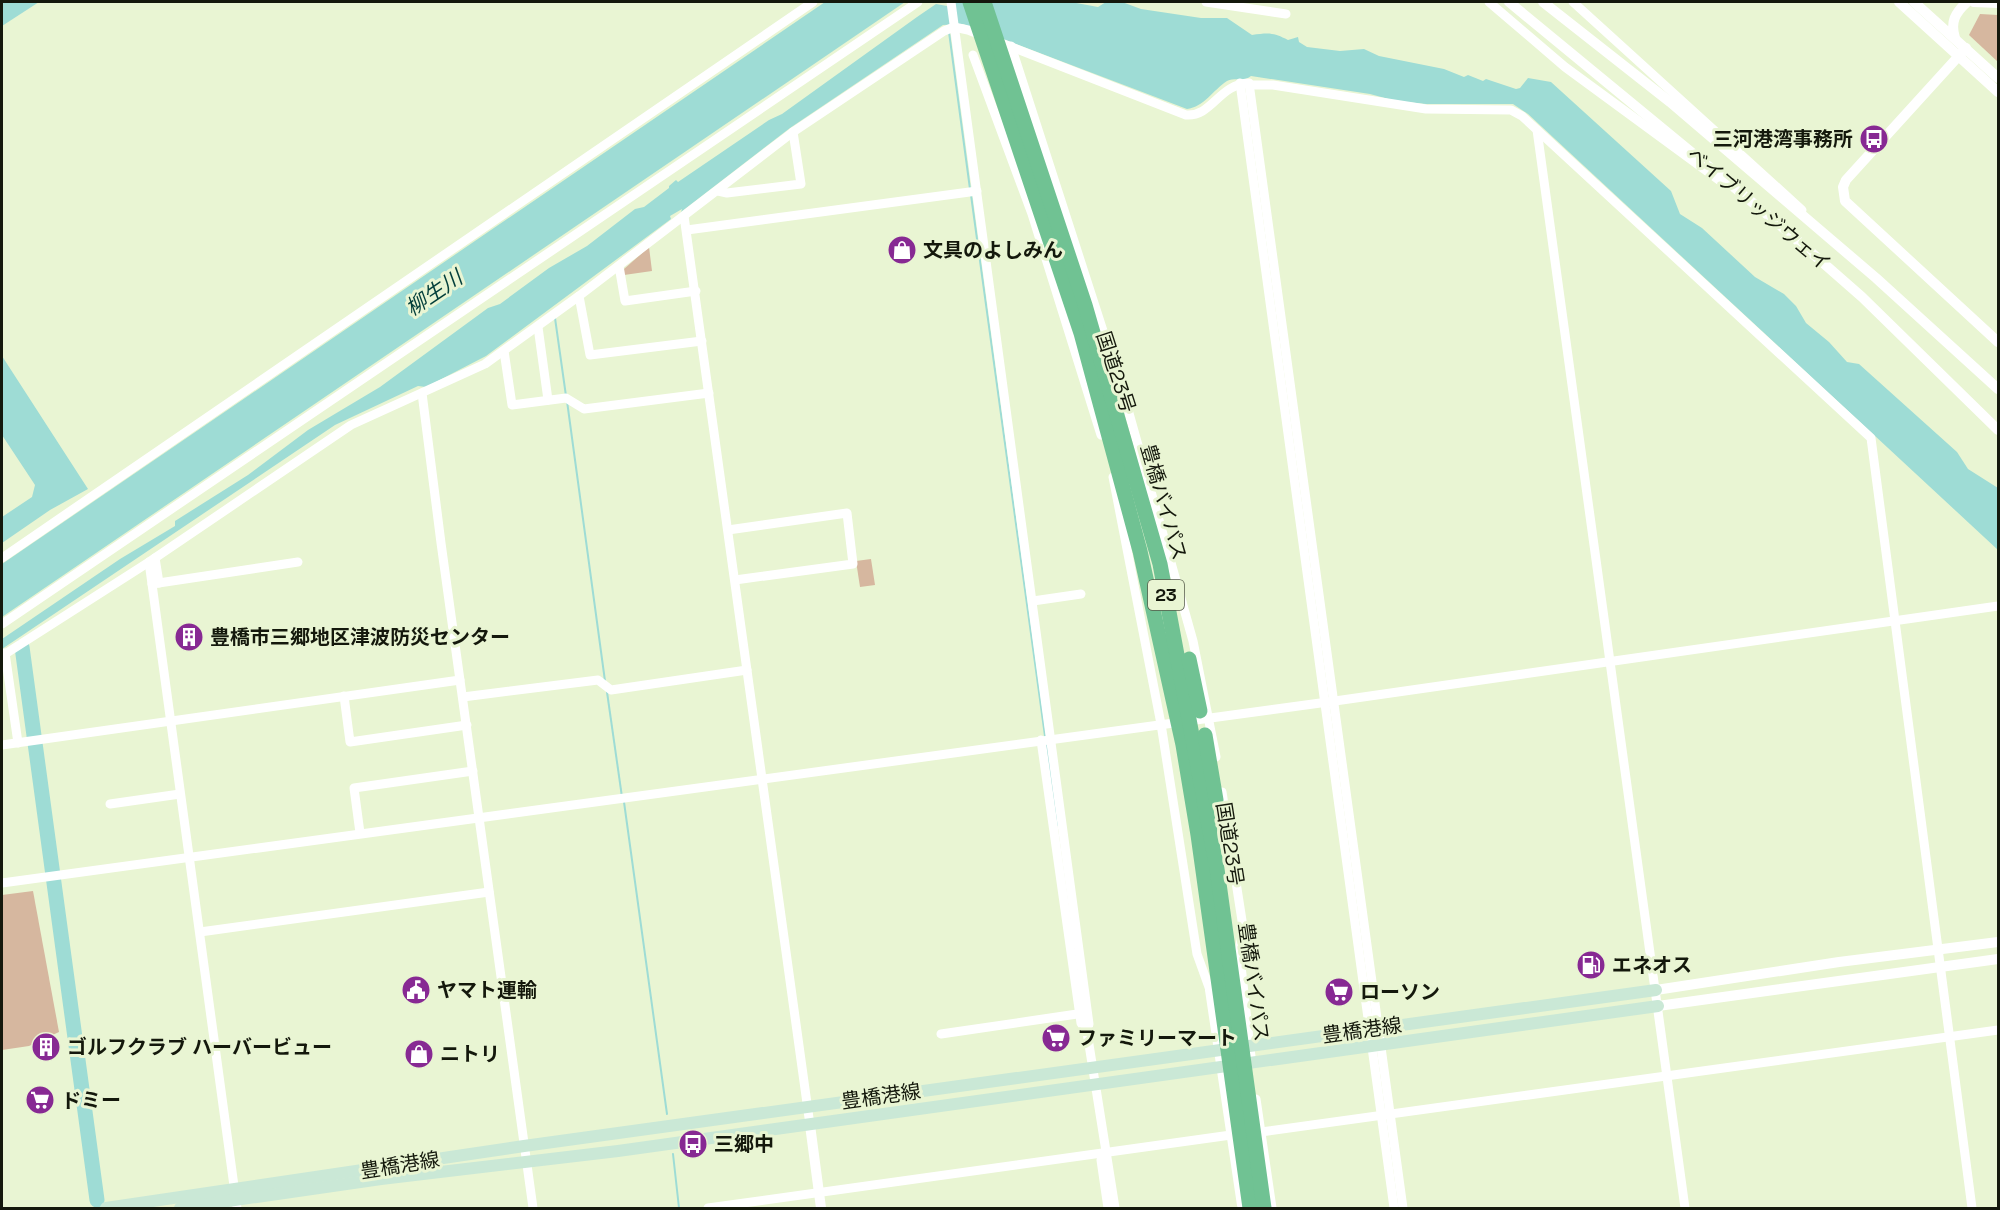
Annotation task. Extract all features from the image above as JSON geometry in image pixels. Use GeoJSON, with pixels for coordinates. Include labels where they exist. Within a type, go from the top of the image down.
{"type":"FeatureCollection","features":[{"type":"Feature","properties":{"kind":"highway","name":"豊橋バイパス"},"geometry":{"type":"LineString","coordinates":[[970,2],[1081,333],[1126,494],[1150,598],[1183,746],[1198,835],[1245,1207]]}},
{"type":"Feature","properties":{"kind":"highway","name":"豊橋バイパス"},"geometry":{"type":"LineString","coordinates":[[984,2],[1089,315],[1160,564],[1218,869],[1269,1206]]}},
{"type":"Feature","properties":{"kind":"highway","name":"23"},"geometry":{"type":"LineString","coordinates":[[1160,564],[1194,680],[1226,861],[1239,952]]}},
{"type":"Feature","properties":{"kind":"highway","name":"23"},"geometry":{"type":"LineString","coordinates":[[1150,598],[1194,864],[1210,990]]}},
{"type":"Feature","properties":{"kind":"main road","name":"豊橋港線"},"geometry":{"type":"LineString","coordinates":[[180,1209],[524,1146],[1656,990]]}},
{"type":"Feature","properties":{"kind":"main road","name":"豊橋港線"},"geometry":{"type":"LineString","coordinates":[[106,1209],[236,1199],[381,1179],[526,1163],[1658,1006]]}},
{"type":"Feature","properties":{"kind":"street"},"geometry":{"type":"LineString","coordinates":[[2,558],[813,2]]}},
{"type":"Feature","properties":{"kind":"street"},"geometry":{"type":"LineString","coordinates":[[2,624],[918,2]]}},
{"type":"Feature","properties":{"kind":"street"},"geometry":{"type":"LineString","coordinates":[[951,2],[950,29],[959,58],[1033,601],[1046,740],[1104,1154],[1108,1158],[1111,1208]]}},
{"type":"Feature","properties":{"kind":"street"},"geometry":{"type":"LineString","coordinates":[[1206,2],[1281,14],[1279,2]]}},
{"type":"Feature","properties":{"kind":"street"},"geometry":{"type":"LineString","coordinates":[[1489,2],[1564,67],[1647,130],[1756,207]]}},
{"type":"Feature","properties":{"kind":"street","name":"ベイブリッジウェイ"},"geometry":{"type":"LineString","coordinates":[[1509,2],[1862,297],[1998,430]]}},
{"type":"Feature","properties":{"kind":"street","name":"ベイブリッジウェイ"},"geometry":{"type":"LineString","coordinates":[[1543,2],[1670,102],[1821,231],[1998,389]]}},
{"type":"Feature","properties":{"kind":"street"},"geometry":{"type":"LineString","coordinates":[[1573,2],[1789,195],[1821,231]]}},
{"type":"Feature","properties":{"kind":"street"},"geometry":{"type":"LineString","coordinates":[[1899,2],[1998,78]]}},
{"type":"Feature","properties":{"kind":"street"},"geometry":{"type":"LineString","coordinates":[[1914,2],[1956,39]]}},
{"type":"Feature","properties":{"kind":"street"},"geometry":{"type":"LineString","coordinates":[[1967,2],[1957,13],[1952,24],[1956,39],[1962,52],[1998,92]]}},
{"type":"Feature","properties":{"kind":"street"},"geometry":{"type":"LineString","coordinates":[[1974,2],[1998,3]]}},
{"type":"Feature","properties":{"kind":"street"},"geometry":{"type":"LineString","coordinates":[[18,743],[3,654],[152,560],[351,425],[485,364],[560,311],[793,132],[950,29],[1011,46],[1186,115],[1201,113],[1228,88],[1245,84],[1273,85],[1426,109],[1512,110],[1537,130],[1871,438],[1972,1209]]}},
{"type":"Feature","properties":{"kind":"street"},"geometry":{"type":"LineString","coordinates":[[959,58],[1011,46]]}},
{"type":"Feature","properties":{"kind":"street","name":"国道23号"},"geometry":{"type":"LineString","coordinates":[[1011,46],[1125,399],[1178,582],[1210,717],[1243,927],[1239,952]]}},
{"type":"Feature","properties":{"kind":"street"},"geometry":{"type":"LineString","coordinates":[[1962,52],[1846,180],[1842,194],[1845,201],[1998,342]]}},
{"type":"Feature","properties":{"kind":"street"},"geometry":{"type":"LineString","coordinates":[[973,55],[1050,269],[1116,491],[1161,724],[1197,954],[1210,990],[1231,1136],[1245,1207],[1269,1206],[1239,952]]}},
{"type":"Feature","properties":{"kind":"street"},"geometry":{"type":"LineString","coordinates":[[1245,84],[1394,1175],[1403,1209]]}},
{"type":"Feature","properties":{"kind":"street"},"geometry":{"type":"LineString","coordinates":[[1537,130],[1685,1209]]}},
{"type":"Feature","properties":{"kind":"street"},"geometry":{"type":"LineString","coordinates":[[718,191],[727,193],[801,184],[793,132]]}},
{"type":"Feature","properties":{"kind":"street"},"geometry":{"type":"LineString","coordinates":[[687,230],[976,191]]}},
{"type":"Feature","properties":{"kind":"street"},"geometry":{"type":"LineString","coordinates":[[684,216],[821,1209]]}},
{"type":"Feature","properties":{"kind":"street"},"geometry":{"type":"LineString","coordinates":[[1050,269],[1078,258]]}},
{"type":"Feature","properties":{"kind":"street"},"geometry":{"type":"LineString","coordinates":[[619,266],[625,301],[696,291]]}},
{"type":"Feature","properties":{"kind":"street"},"geometry":{"type":"LineString","coordinates":[[579,296],[590,355],[702,341]]}},
{"type":"Feature","properties":{"kind":"street"},"geometry":{"type":"LineString","coordinates":[[538,327],[548,400]]}},
{"type":"Feature","properties":{"kind":"street"},"geometry":{"type":"LineString","coordinates":[[504,351],[512,405],[567,399],[584,409],[708,393]]}},
{"type":"Feature","properties":{"kind":"street"},"geometry":{"type":"LineString","coordinates":[[422,393],[533,1209]]}},
{"type":"Feature","properties":{"kind":"street"},"geometry":{"type":"LineString","coordinates":[[1116,491],[1148,481]]}},
{"type":"Feature","properties":{"kind":"street"},"geometry":{"type":"LineString","coordinates":[[728,530],[847,513],[853,564],[735,580]]}},
{"type":"Feature","properties":{"kind":"street"},"geometry":{"type":"LineString","coordinates":[[152,560],[170,722],[236,1199]]}},
{"type":"Feature","properties":{"kind":"street"},"geometry":{"type":"LineString","coordinates":[[155,583],[298,562]]}},
{"type":"Feature","properties":{"kind":"street"},"geometry":{"type":"LineString","coordinates":[[1033,601],[1081,594]]}},
{"type":"Feature","properties":{"kind":"street"},"geometry":{"type":"LineString","coordinates":[[2,883],[1330,702],[1609,660],[1754,643],[1998,606]]}},
{"type":"Feature","properties":{"kind":"street"},"geometry":{"type":"LineString","coordinates":[[463,698],[598,680],[611,690],[747,670]]}},
{"type":"Feature","properties":{"kind":"street"},"geometry":{"type":"LineString","coordinates":[[2,745],[460,680]]}},
{"type":"Feature","properties":{"kind":"street"},"geometry":{"type":"LineString","coordinates":[[344,696],[350,742],[467,725]]}},
{"type":"Feature","properties":{"kind":"street"},"geometry":{"type":"LineString","coordinates":[[360,833],[354,788],[473,771]]}},
{"type":"Feature","properties":{"kind":"street"},"geometry":{"type":"LineString","coordinates":[[110,804],[180,794]]}},
{"type":"Feature","properties":{"kind":"street"},"geometry":{"type":"LineString","coordinates":[[200,932],[489,892]]}},
{"type":"Feature","properties":{"kind":"street"},"geometry":{"type":"LineString","coordinates":[[1656,990],[1839,962],[1998,942]]}},
{"type":"Feature","properties":{"kind":"street"},"geometry":{"type":"LineString","coordinates":[[1658,1006],[1998,959]]}},
{"type":"Feature","properties":{"kind":"street"},"geometry":{"type":"LineString","coordinates":[[941,1034],[1084,1013]]}},
{"type":"Feature","properties":{"kind":"street"},"geometry":{"type":"LineString","coordinates":[[1261,1132],[1998,1030]]}},
{"type":"Feature","properties":{"kind":"street"},"geometry":{"type":"LineString","coordinates":[[708,1209],[1231,1136]]}},
{"type":"Feature","properties":{"kind":"street"},"geometry":{"type":"LineString","coordinates":[[1394,1175],[1394,1209]]}},
{"type":"Feature","properties":{"kind":"shaded area"},"geometry":{"type":"Polygon","coordinates":[[[1980,14],[1998,15],[1998,62],[1969,35],[1980,14]]]}},
{"type":"Feature","properties":{"kind":"shaded area"},"geometry":{"type":"Polygon","coordinates":[[[649,247],[652,271],[624,275],[624,269],[649,247]]]}},
{"type":"Feature","properties":{"kind":"shaded area"},"geometry":{"type":"Polygon","coordinates":[[[871,559],[875,585],[860,587],[856,561],[871,559]]]}},
{"type":"Feature","properties":{"kind":"shaded area"},"geometry":{"type":"Polygon","coordinates":[[[33,891],[59,1032],[29,1046],[2,1050],[2,895],[33,891]]]}},
{"type":"Feature","properties":{"kind":"water"},"geometry":{"type":"Polygon","coordinates":[[[2,2],[39,2],[2,26],[2,2]]]}},
{"type":"Feature","properties":{"kind":"water","name":"柳生川"},"geometry":{"type":"Polygon","coordinates":[[[825,2],[905,2],[2,617],[2,564],[825,2]]]}},
{"type":"Feature","properties":{"kind":"water"},"geometry":{"type":"Polygon","coordinates":[[[951,2],[1071,2],[1098,7],[1106,2],[1122,2],[1141,9],[1201,18],[1227,18],[1252,35],[1270,34],[1288,40],[1298,37],[1299,42],[1307,47],[1340,51],[1364,49],[1379,56],[1444,69],[1464,77],[1468,75],[1483,81],[1486,79],[1516,89],[1520,88],[1528,78],[1551,82],[1671,191],[1680,214],[1702,228],[1755,277],[1784,294],[1796,306],[1806,323],[1829,342],[1847,362],[1859,364],[1957,452],[1968,469],[1998,488],[1998,550],[1528,114],[1513,104],[1426,104],[1396,101],[1370,94],[1251,76],[1227,81],[1203,102],[1187,109],[963,24],[943,25],[790,128],[681,212],[682,209],[670,216],[671,219],[486,356],[426,387],[418,386],[335,425],[2,649],[2,639],[120,559],[175,526],[175,521],[248,475],[308,430],[380,387],[488,308],[500,304],[549,268],[587,246],[635,209],[644,207],[676,180],[678,182],[769,120],[782,114],[936,4],[947,6],[951,2]]]}},
{"type":"Feature","properties":{"kind":"water"},"geometry":{"type":"Polygon","coordinates":[[[2,356],[88,489],[50,510],[2,543],[2,517],[32,497],[35,485],[2,435],[2,356]]]}},
{"type":"Feature","properties":{"kind":"waterway"},"geometry":{"type":"LineString","coordinates":[[949,32],[970,189]]}},
{"type":"Feature","properties":{"kind":"waterway"},"geometry":{"type":"LineString","coordinates":[[971,195],[1045,736]]}},
{"type":"Feature","properties":{"kind":"waterway"},"geometry":{"type":"LineString","coordinates":[[555,318],[566,396]]}},
{"type":"Feature","properties":{"kind":"waterway"},"geometry":{"type":"LineString","coordinates":[[567,401],[605,681]]}},
{"type":"Feature","properties":{"kind":"waterway"},"geometry":{"type":"LineString","coordinates":[[22,647],[97,1200]]}},
{"type":"Feature","properties":{"kind":"waterway"},"geometry":{"type":"LineString","coordinates":[[607,692],[622,797]]}},
{"type":"Feature","properties":{"kind":"waterway"},"geometry":{"type":"LineString","coordinates":[[1046,742],[1058,825]]}},
{"type":"Feature","properties":{"kind":"waterway"},"geometry":{"type":"LineString","coordinates":[[624,802],[667,1114]]}},
{"type":"Feature","properties":{"kind":"waterway"},"geometry":{"type":"LineString","coordinates":[[673,1154],[679,1208]]}},
{"type":"Feature","properties":{"kind":"place","name":"三河港湾事務所"},"geometry":{"type":"Point","coordinates":[1874,139]}},
{"type":"Feature","properties":{"kind":"place","name":"文具のよしみん"},"geometry":{"type":"Point","coordinates":[902,250]}},
{"type":"Feature","properties":{"kind":"place","name":"豊橋市三郷地区津波防災センター"},"geometry":{"type":"Point","coordinates":[189,637]}},
{"type":"Feature","properties":{"kind":"place","name":"エネオス"},"geometry":{"type":"Point","coordinates":[1591,965]}},
{"type":"Feature","properties":{"kind":"place","name":"ヤマト運輸"},"geometry":{"type":"Point","coordinates":[416,990]}},
{"type":"Feature","properties":{"kind":"place","name":"ローソン"},"geometry":{"type":"Point","coordinates":[1339,992]}},
{"type":"Feature","properties":{"kind":"place","name":"ファミリーマート"},"geometry":{"type":"Point","coordinates":[1056,1038]}},
{"type":"Feature","properties":{"kind":"place","name":"ゴルフクラブ ハーバービュー"},"geometry":{"type":"Point","coordinates":[46,1047]}},
{"type":"Feature","properties":{"kind":"place","name":"ニトリ"},"geometry":{"type":"Point","coordinates":[419,1054]}},
{"type":"Feature","properties":{"kind":"place","name":"ドミー"},"geometry":{"type":"Point","coordinates":[40,1100]}},
{"type":"Feature","properties":{"kind":"place","name":"三郷中"},"geometry":{"type":"Point","coordinates":[693,1144]}}]}
